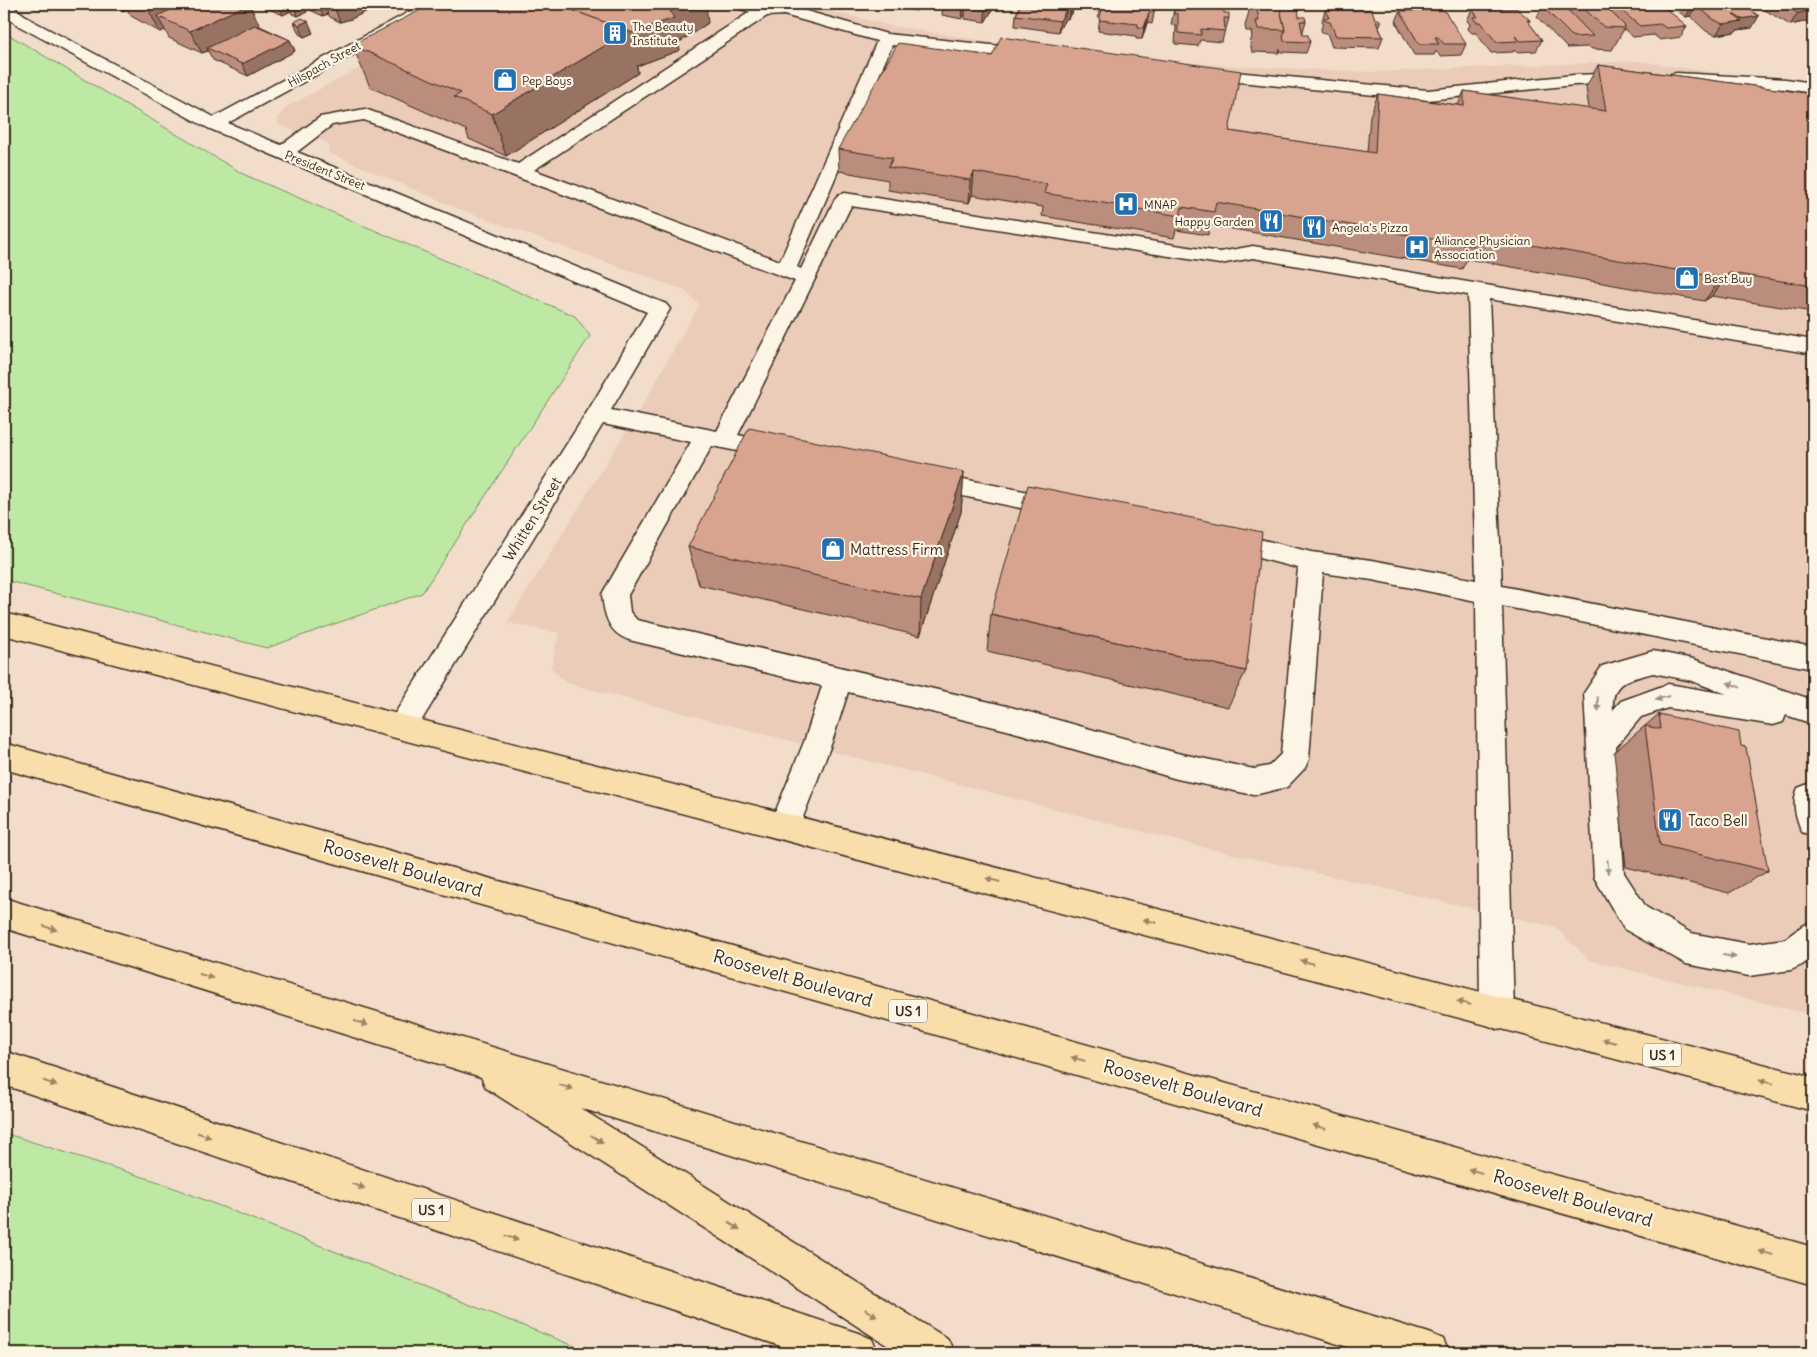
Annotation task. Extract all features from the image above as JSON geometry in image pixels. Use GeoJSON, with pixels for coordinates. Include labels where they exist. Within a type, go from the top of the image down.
{"type":"FeatureCollection","features":[{"type":"Feature","properties":{"kind":"highway","name":"US 1"},"geometry":{"type":"LineString","coordinates":[[4,624],[784,825],[1813,1094]]}},
{"type":"Feature","properties":{"kind":"highway","name":"Roosevelt Boulevard"},"geometry":{"type":"LineString","coordinates":[[4,756],[1813,1266]]}},
{"type":"Feature","properties":{"kind":"highway"},"geometry":{"type":"LineString","coordinates":[[4,913],[1429,1353]]}},
{"type":"Feature","properties":{"kind":"highway"},"geometry":{"type":"LineString","coordinates":[[468,1056],[934,1353]]}},
{"type":"Feature","properties":{"kind":"highway","name":"US 1"},"geometry":{"type":"LineString","coordinates":[[4,1068],[858,1353]]}},
{"type":"Feature","properties":{"kind":"street","name":"Hilspach Street"},"geometry":{"type":"LineString","coordinates":[[214,124],[435,4]]}},
{"type":"Feature","properties":{"kind":"street"},"geometry":{"type":"LineString","coordinates":[[741,4],[763,11],[785,10],[886,39],[1046,55]]}},
{"type":"Feature","properties":{"kind":"street","name":"President Street"},"geometry":{"type":"LineString","coordinates":[[4,7],[25,23],[214,124],[659,309]]}},
{"type":"Feature","properties":{"kind":"street"},"geometry":{"type":"LineString","coordinates":[[520,171],[763,11]]}},
{"type":"Feature","properties":{"kind":"street"},"geometry":{"type":"LineString","coordinates":[[786,270],[886,39]]}},
{"type":"Feature","properties":{"kind":"street"},"geometry":{"type":"LineString","coordinates":[[1189,72],[1428,95],[1574,80],[1654,77],[1786,84],[1813,88]]}},
{"type":"Feature","properties":{"kind":"street"},"geometry":{"type":"LineString","coordinates":[[283,153],[326,121],[365,114],[807,278]]}},
{"type":"Feature","properties":{"kind":"street"},"geometry":{"type":"LineString","coordinates":[[818,195],[1220,258],[1253,252],[1813,347]]}},
{"type":"Feature","properties":{"kind":"street"},"geometry":{"type":"LineString","coordinates":[[845,199],[807,278],[715,439],[614,594],[617,615],[630,629],[839,677],[1006,718],[1177,766],[1254,782],[1277,778],[1296,759],[1311,562]]}},
{"type":"Feature","properties":{"kind":"street"},"geometry":{"type":"LineString","coordinates":[[1478,291],[1489,593],[1497,1012]]}},
{"type":"Feature","properties":{"kind":"street","name":"Whitten Street"},"geometry":{"type":"LineString","coordinates":[[402,727],[597,415],[659,309]]}},
{"type":"Feature","properties":{"kind":"street"},"geometry":{"type":"LineString","coordinates":[[597,415],[799,455]]}},
{"type":"Feature","properties":{"kind":"street"},"geometry":{"type":"LineString","coordinates":[[904,476],[1078,511]]}},
{"type":"Feature","properties":{"kind":"street"},"geometry":{"type":"LineString","coordinates":[[1205,536],[1311,562],[1372,570],[1813,658]]}},
{"type":"Feature","properties":{"kind":"street"},"geometry":{"type":"LineString","coordinates":[[1813,712],[1693,670],[1653,662],[1612,674],[1598,693],[1609,877],[1635,918],[1686,948],[1749,960],[1791,954],[1813,937]]}},
{"type":"Feature","properties":{"kind":"street"},"geometry":{"type":"LineString","coordinates":[[784,825],[818,742],[839,677]]}},
{"type":"Feature","properties":{"kind":"street"},"geometry":{"type":"LineString","coordinates":[[1601,743],[1631,709],[1668,696],[1813,721]]}},
{"type":"Feature","properties":{"kind":"street"},"geometry":{"type":"LineString","coordinates":[[1813,798],[1808,796],[1813,822]]}},
{"type":"Feature","properties":{"kind":"shaded area"},"geometry":{"type":"Polygon","coordinates":[[[478,4],[799,4],[893,26],[992,42],[1129,58],[1235,66],[1371,72],[1638,61],[1813,88],[1813,1015],[1589,960],[1555,927],[1198,846],[566,683],[551,667],[559,633],[507,623],[646,399],[699,305],[684,290],[464,211],[329,153],[328,143],[278,125],[278,117],[288,106],[478,4]]]}},
{"type":"Feature","properties":{"kind":"green space"},"geometry":{"type":"Polygon","coordinates":[[[4,32],[245,175],[575,316],[590,336],[422,593],[267,648],[4,580],[4,32]]]}},
{"type":"Feature","properties":{"kind":"green space"},"geometry":{"type":"Polygon","coordinates":[[[4,1133],[159,1182],[592,1353],[4,1353],[4,1133]]]}},
{"type":"Feature","properties":{"kind":"building"},"geometry":{"type":"Polygon","coordinates":[[[137,4],[161,4],[148,9],[137,4]]]}},
{"type":"Feature","properties":{"kind":"building"},"geometry":{"type":"Polygon","coordinates":[[[184,4],[249,4],[190,31],[157,16],[184,4]]]}},
{"type":"Feature","properties":{"kind":"building"},"geometry":{"type":"Polygon","coordinates":[[[329,4],[355,4],[336,11],[325,6],[329,4]]]}},
{"type":"Feature","properties":{"kind":"building"},"geometry":{"type":"Polygon","coordinates":[[[432,4],[556,4],[629,31],[492,114],[454,97],[461,93],[352,45],[432,4]]]}},
{"type":"Feature","properties":{"kind":"building"},"geometry":{"type":"Polygon","coordinates":[[[556,4],[683,4],[670,12],[674,18],[630,33],[556,4]]]}},
{"type":"Feature","properties":{"kind":"building"},"geometry":{"type":"Polygon","coordinates":[[[943,4],[965,4],[963,8],[943,4]]]}},
{"type":"Feature","properties":{"kind":"building"},"geometry":{"type":"Polygon","coordinates":[[[968,4],[990,4],[985,11],[965,7],[968,4]]]}},
{"type":"Feature","properties":{"kind":"building"},"geometry":{"type":"Polygon","coordinates":[[[1021,4],[1071,4],[1060,21],[1016,15],[1021,4]]]}},
{"type":"Feature","properties":{"kind":"building"},"geometry":{"type":"Polygon","coordinates":[[[1100,4],[1150,4],[1149,7],[1155,8],[1154,12],[1149,12],[1144,28],[1138,27],[1138,24],[1099,20],[1103,6],[1099,6],[1100,4]]]}},
{"type":"Feature","properties":{"kind":"building"},"geometry":{"type":"Polygon","coordinates":[[[1178,4],[1224,5],[1224,13],[1229,13],[1229,18],[1224,18],[1225,31],[1201,29],[1201,35],[1178,33],[1178,14],[1174,14],[1174,9],[1178,10],[1178,4]]]}},
{"type":"Feature","properties":{"kind":"building"},"geometry":{"type":"Polygon","coordinates":[[[1251,4],[1279,4],[1285,30],[1258,29],[1256,21],[1259,21],[1257,9],[1252,8],[1251,4]]]}},
{"type":"Feature","properties":{"kind":"building"},"geometry":{"type":"Polygon","coordinates":[[[1579,4],[1603,4],[1625,26],[1624,28],[1604,27],[1579,4]]]}},
{"type":"Feature","properties":{"kind":"building"},"geometry":{"type":"Polygon","coordinates":[[[1613,4],[1665,4],[1670,8],[1665,8],[1687,26],[1666,28],[1660,24],[1640,26],[1613,4]]]}},
{"type":"Feature","properties":{"kind":"building"},"geometry":{"type":"Polygon","coordinates":[[[1690,4],[1741,4],[1759,16],[1741,19],[1733,15],[1742,21],[1723,24],[1713,19],[1696,5],[1690,4]]]}},
{"type":"Feature","properties":{"kind":"building"},"geometry":{"type":"Polygon","coordinates":[[[1781,4],[1813,4],[1813,10],[1798,13],[1781,4]]]}},
{"type":"Feature","properties":{"kind":"building"},"geometry":{"type":"Polygon","coordinates":[[[1563,5],[1593,36],[1573,37],[1542,6],[1563,5]]]}},
{"type":"Feature","properties":{"kind":"building"},"geometry":{"type":"Polygon","coordinates":[[[1280,8],[1298,9],[1299,17],[1305,17],[1306,21],[1300,21],[1303,35],[1308,35],[1310,42],[1284,41],[1285,30],[1280,8]]]}},
{"type":"Feature","properties":{"kind":"building"},"geometry":{"type":"Polygon","coordinates":[[[1516,8],[1530,20],[1527,20],[1542,40],[1521,41],[1515,36],[1518,41],[1496,42],[1481,22],[1476,22],[1473,17],[1478,17],[1472,9],[1516,8]]]}},
{"type":"Feature","properties":{"kind":"building"},"geometry":{"type":"Polygon","coordinates":[[[1325,10],[1372,10],[1375,19],[1379,19],[1381,22],[1376,22],[1383,37],[1336,36],[1330,22],[1324,18],[1329,18],[1325,10]]]}},
{"type":"Feature","properties":{"kind":"building"},"geometry":{"type":"Polygon","coordinates":[[[1444,10],[1466,44],[1444,44],[1438,37],[1435,37],[1439,44],[1419,44],[1400,11],[1444,10]]]}},
{"type":"Feature","properties":{"kind":"building"},"geometry":{"type":"Polygon","coordinates":[[[302,18],[308,21],[299,25],[294,22],[302,18]]]}},
{"type":"Feature","properties":{"kind":"building"},"geometry":{"type":"Polygon","coordinates":[[[255,25],[290,40],[242,64],[207,48],[255,25]]]}},
{"type":"Feature","properties":{"kind":"building"},"geometry":{"type":"Polygon","coordinates":[[[1001,37],[1241,71],[1229,131],[1375,153],[1378,94],[1464,106],[1464,91],[1606,111],[1598,65],[1813,94],[1813,286],[1730,273],[1722,278],[1474,235],[1474,246],[1216,202],[1214,212],[1182,207],[1180,216],[1044,193],[1047,184],[974,172],[970,180],[888,167],[893,158],[838,149],[898,43],[992,56],[1001,37]]]}},
{"type":"Feature","properties":{"kind":"building","name":"Mattress Firm"},"geometry":{"type":"Polygon","coordinates":[[[749,428],[964,472],[921,599],[688,547],[749,428]]]}},
{"type":"Feature","properties":{"kind":"building"},"geometry":{"type":"Polygon","coordinates":[[[1028,485],[1262,532],[1246,671],[991,614],[1028,485]]]}},
{"type":"Feature","properties":{"kind":"building"},"geometry":{"type":"Polygon","coordinates":[[[1659,714],[1739,732],[1741,746],[1746,747],[1768,871],[1660,845],[1645,726],[1661,729],[1659,714]]]}},
{"type":"Feature","properties":{"kind":"place","name":"The Beauty Institute"},"geometry":{"type":"Point","coordinates":[615,33]}},
{"type":"Feature","properties":{"kind":"place","name":"Pep Boys"},"geometry":{"type":"Point","coordinates":[505,80]}},
{"type":"Feature","properties":{"kind":"place","name":"MNAP"},"geometry":{"type":"Point","coordinates":[1126,204]}},
{"type":"Feature","properties":{"kind":"place","name":"Happy Garden"},"geometry":{"type":"Point","coordinates":[1271,221]}},
{"type":"Feature","properties":{"kind":"place","name":"Angela's Pizza"},"geometry":{"type":"Point","coordinates":[1314,227]}},
{"type":"Feature","properties":{"kind":"place","name":"Alliance Physician Association"},"geometry":{"type":"Point","coordinates":[1417,247]}},
{"type":"Feature","properties":{"kind":"place","name":"Best Buy"},"geometry":{"type":"Point","coordinates":[1687,278]}},
{"type":"Feature","properties":{"kind":"place","name":"Mattress Firm"},"geometry":{"type":"Point","coordinates":[833,549]}},
{"type":"Feature","properties":{"kind":"place","name":"Taco Bell"},"geometry":{"type":"Point","coordinates":[1670,820]}}]}
